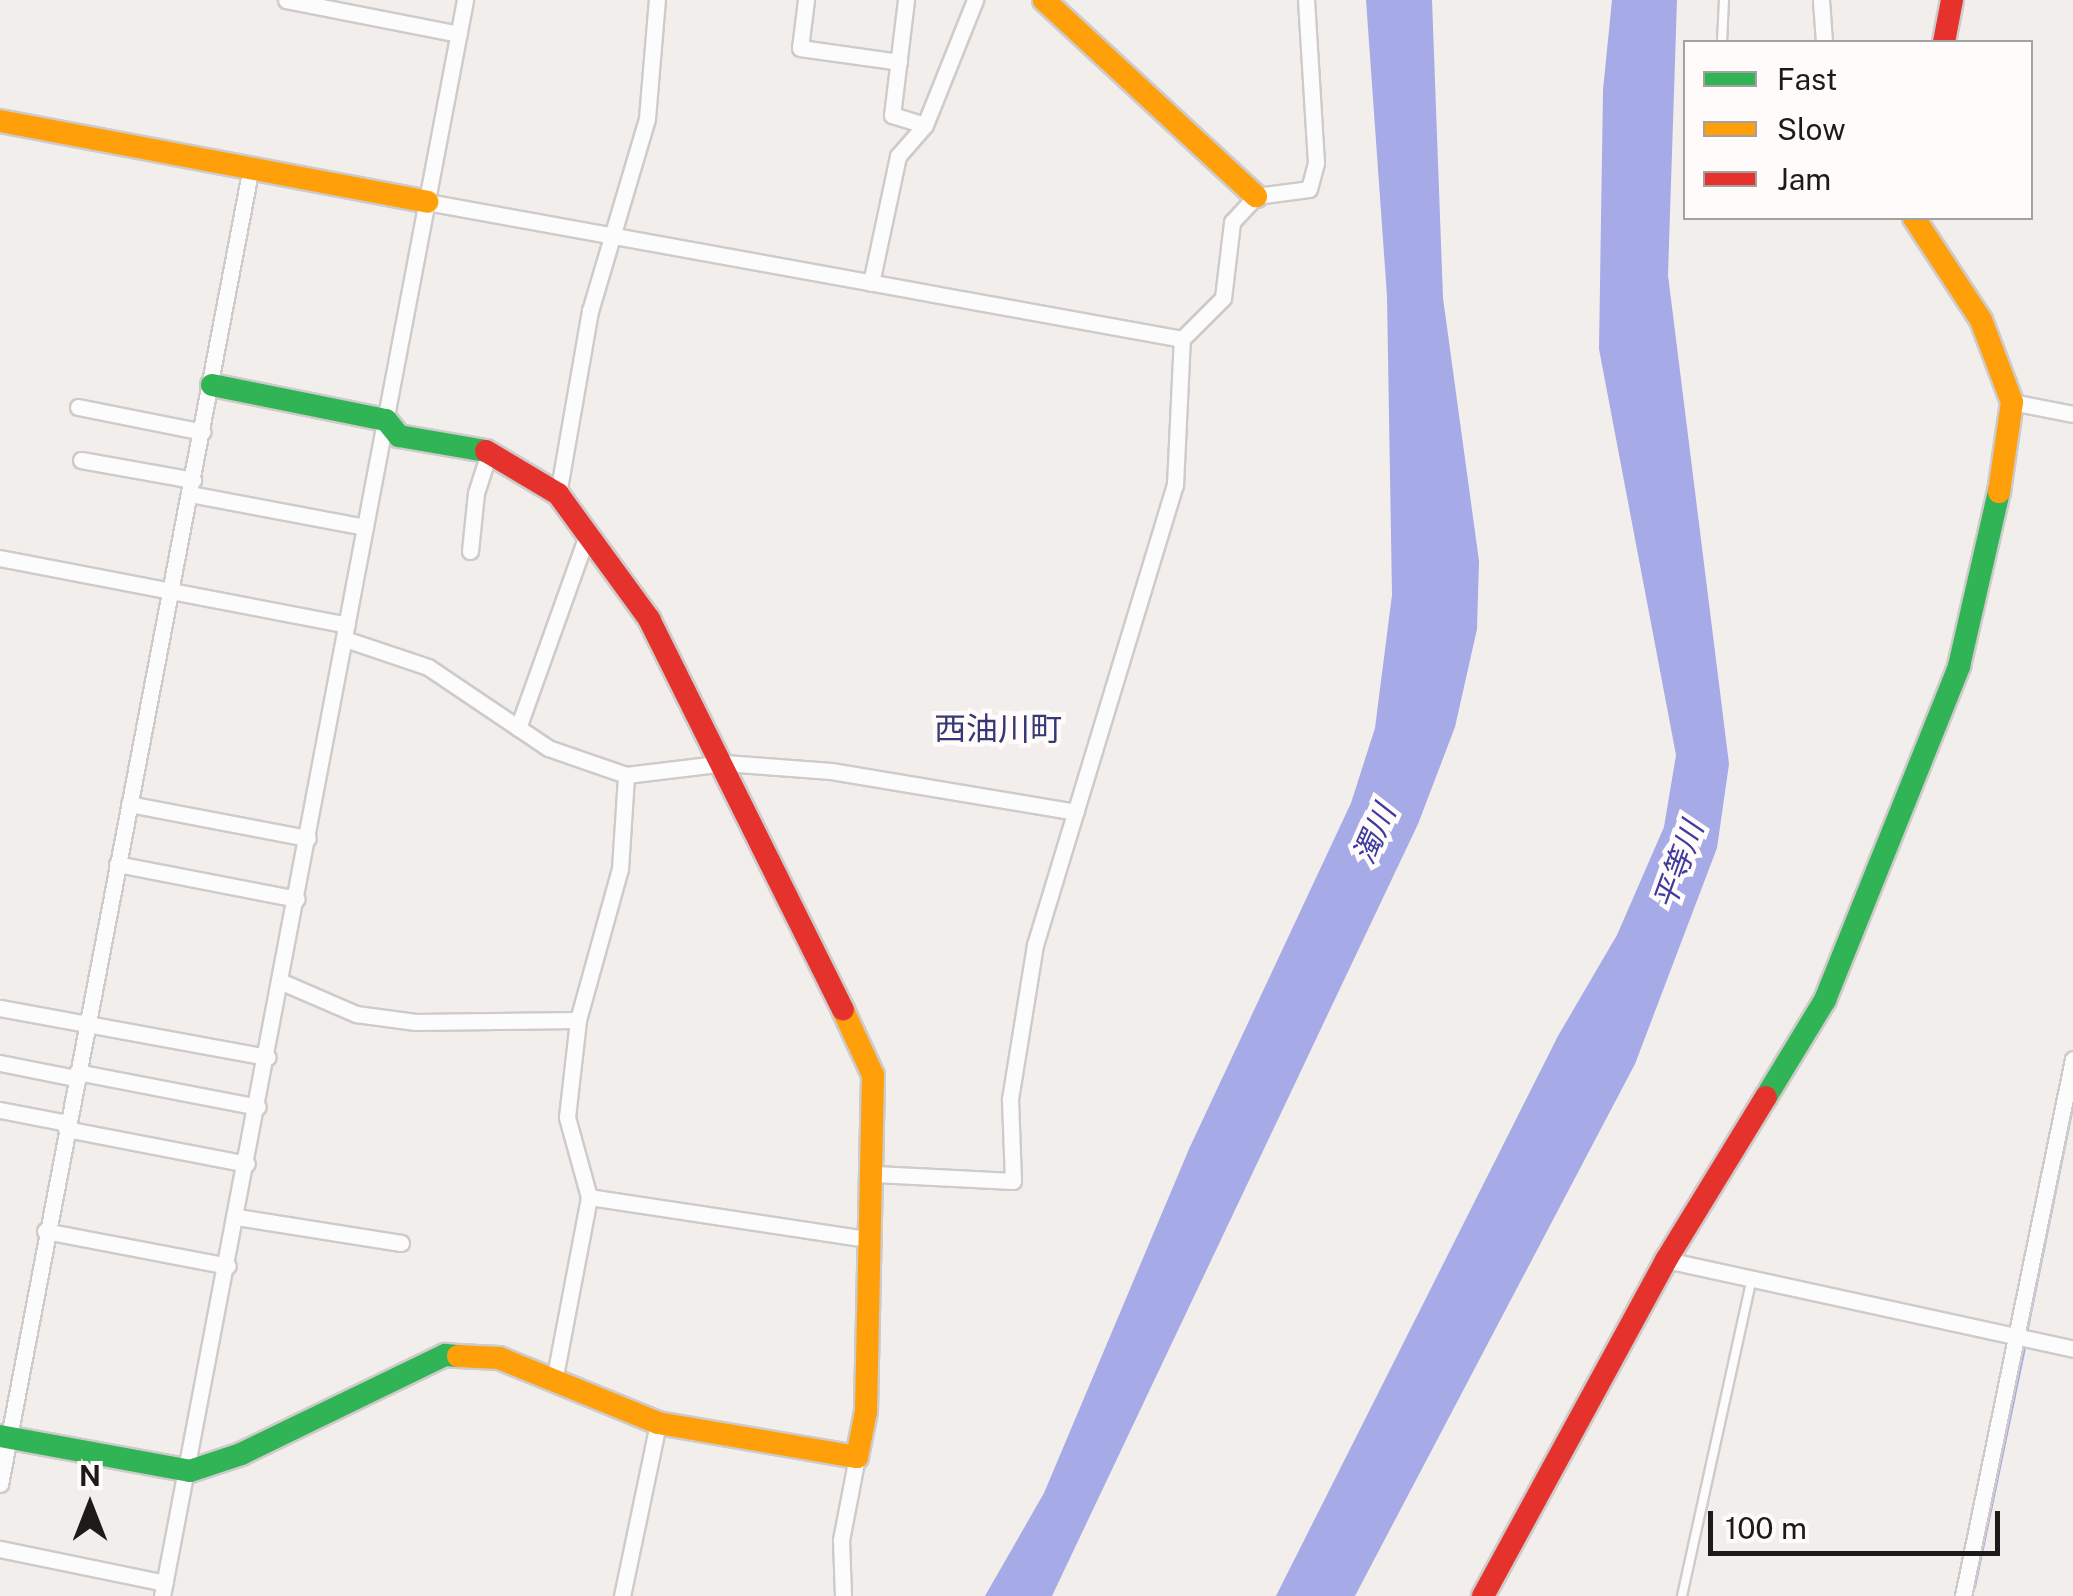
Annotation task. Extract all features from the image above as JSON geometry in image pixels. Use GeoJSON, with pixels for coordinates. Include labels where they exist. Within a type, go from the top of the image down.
{"type":"FeatureCollection","features":[{"type":"Feature","properties":{"kind":"street"},"geometry":{"type":"LineString","coordinates":[[286,0],[459,34]]}},
{"type":"Feature","properties":{"kind":"street"},"geometry":{"type":"LineString","coordinates":[[0,1549],[164,1589],[190,1471],[466,0]]}},
{"type":"Feature","properties":{"kind":"street"},"geometry":{"type":"LineString","coordinates":[[558,494],[582,350],[647,118],[657,0]]}},
{"type":"Feature","properties":{"kind":"street"},"geometry":{"type":"LineString","coordinates":[[806,0],[800,48],[899,62]]}},
{"type":"Feature","properties":{"kind":"street"},"geometry":{"type":"LineString","coordinates":[[906,0],[892,116],[925,124]]}},
{"type":"Feature","properties":{"kind":"street"},"geometry":{"type":"LineString","coordinates":[[871,283],[898,156],[925,124],[975,0]]}},
{"type":"Feature","properties":{"kind":"street"},"geometry":{"type":"LineString","coordinates":[[1044,0],[1256,196]]}},
{"type":"Feature","properties":{"kind":"street"},"geometry":{"type":"LineString","coordinates":[[874,1174],[1012,1181],[1010,1099],[1035,945],[1175,485],[1182,339],[1223,298],[1232,222],[1256,196],[1308,189],[1316,163],[1306,0]]}},
{"type":"Feature","properties":{"kind":"street"},"geometry":{"type":"LineString","coordinates":[[1821,0],[1824,40]]}},
{"type":"Feature","properties":{"kind":"street"},"geometry":{"type":"LineString","coordinates":[[1944,40],[1952,0]]}},
{"type":"Feature","properties":{"kind":"street"},"geometry":{"type":"LineString","coordinates":[[0,122],[1182,339]]}},
{"type":"Feature","properties":{"kind":"street"},"geometry":{"type":"LineString","coordinates":[[0,1484],[5,1438],[45,1231],[62,1174],[66,1126],[212,386],[251,167]]}},
{"type":"Feature","properties":{"kind":"street"},"geometry":{"type":"LineString","coordinates":[[1483,1596],[1666,1260],[1799,1049],[1882,870],[1959,666],[2010,445],[2012,402],[1980,320],[1915,220]]}},
{"type":"Feature","properties":{"kind":"street"},"geometry":{"type":"LineString","coordinates":[[212,386],[386,420],[399,436],[489,453],[558,494],[586,538],[649,619],[726,763],[873,1075],[874,1174],[866,1410],[841,1540],[843,1596]]}},
{"type":"Feature","properties":{"kind":"street"},"geometry":{"type":"LineString","coordinates":[[2012,402],[2073,414]]}},
{"type":"Feature","properties":{"kind":"street"},"geometry":{"type":"LineString","coordinates":[[78,407],[203,432]]}},
{"type":"Feature","properties":{"kind":"street"},"geometry":{"type":"LineString","coordinates":[[470,550],[476,493],[489,453]]}},
{"type":"Feature","properties":{"kind":"street"},"geometry":{"type":"LineString","coordinates":[[80,460],[366,527]]}},
{"type":"Feature","properties":{"kind":"street"},"geometry":{"type":"LineString","coordinates":[[518,728],[586,538]]}},
{"type":"Feature","properties":{"kind":"street"},"geometry":{"type":"LineString","coordinates":[[0,558],[170,591],[346,632],[428,667],[548,748],[626,775],[726,763],[867,776],[1076,812]]}},
{"type":"Feature","properties":{"kind":"street"},"geometry":{"type":"LineString","coordinates":[[554,1381],[589,1198],[567,1117],[578,1020],[620,869],[626,775]]}},
{"type":"Feature","properties":{"kind":"street"},"geometry":{"type":"LineString","coordinates":[[129,804],[308,838]]}},
{"type":"Feature","properties":{"kind":"street"},"geometry":{"type":"LineString","coordinates":[[117,864],[297,898]]}},
{"type":"Feature","properties":{"kind":"street"},"geometry":{"type":"LineString","coordinates":[[282,982],[356,1014],[415,1022],[578,1020]]}},
{"type":"Feature","properties":{"kind":"street"},"geometry":{"type":"LineString","coordinates":[[0,1008],[268,1057]]}},
{"type":"Feature","properties":{"kind":"street"},"geometry":{"type":"LineString","coordinates":[[1963,1596],[2073,1059]]}},
{"type":"Feature","properties":{"kind":"street"},"geometry":{"type":"LineString","coordinates":[[0,1063],[258,1107]]}},
{"type":"Feature","properties":{"kind":"street"},"geometry":{"type":"LineString","coordinates":[[0,1110],[247,1164]]}},
{"type":"Feature","properties":{"kind":"street"},"geometry":{"type":"LineString","coordinates":[[589,1198],[872,1240]]}},
{"type":"Feature","properties":{"kind":"street"},"geometry":{"type":"LineString","coordinates":[[237,1217],[401,1243]]}},
{"type":"Feature","properties":{"kind":"street"},"geometry":{"type":"LineString","coordinates":[[45,1231],[228,1266]]}},
{"type":"Feature","properties":{"kind":"street"},"geometry":{"type":"LineString","coordinates":[[1666,1260],[2073,1348]]}},
{"type":"Feature","properties":{"kind":"street"},"geometry":{"type":"LineString","coordinates":[[5,1438],[190,1471],[241,1454],[444,1355],[499,1358],[658,1423],[857,1458]]}},
{"type":"Feature","properties":{"kind":"street"},"geometry":{"type":"LineString","coordinates":[[622,1596],[658,1423]]}},
{"type":"Feature","properties":{"kind":"lane"},"geometry":{"type":"LineString","coordinates":[[1722,40],[1724,0]]}},
{"type":"Feature","properties":{"kind":"lane"},"geometry":{"type":"LineString","coordinates":[[1682,1596],[1751,1281]]}},
{"type":"Feature","properties":{"kind":"water","name":"濁川"},"geometry":{"type":"Polygon","coordinates":[[[1366,0],[1432,0],[1443,298],[1479,561],[1477,629],[1455,727],[1418,824],[1052,1596],[985,1596],[1044,1493],[1189,1149],[1351,803],[1375,728],[1392,595],[1387,296],[1366,0]]]}},
{"type":"Feature","properties":{"kind":"water","name":"平等川"},"geometry":{"type":"Polygon","coordinates":[[[1612,0],[1677,0],[1668,275],[1729,764],[1717,848],[1635,1064],[1355,1596],[1276,1596],[1558,1036],[1617,935],[1664,827],[1676,755],[1599,349],[1603,90],[1612,0]]]}},
{"type":"Feature","properties":{"kind":"waterway"},"geometry":{"type":"LineString","coordinates":[[2026,1328],[2073,1098]]}},
{"type":"Feature","properties":{"kind":"waterway"},"geometry":{"type":"LineString","coordinates":[[1973,1587],[2023,1348]]}},
{"type":"Feature","properties":{"kind":"traffic: fast"},"geometry":{"type":"LineString","coordinates":[[212,385],[386,420],[399,436],[486,451]]}},
{"type":"Feature","properties":{"kind":"traffic: fast"},"geometry":{"type":"LineString","coordinates":[[1766,1097],[1825,1000],[1959,666],[1999,492]]}},
{"type":"Feature","properties":{"kind":"traffic: fast"},"geometry":{"type":"LineString","coordinates":[[0,1436],[190,1471],[241,1454],[445,1355],[458,1356]]}},
{"type":"Feature","properties":{"kind":"traffic: slow"},"geometry":{"type":"LineString","coordinates":[[1044,0],[1256,196]]}},
{"type":"Feature","properties":{"kind":"traffic: slow"},"geometry":{"type":"LineString","coordinates":[[0,121],[427,202]]}},
{"type":"Feature","properties":{"kind":"traffic: slow"},"geometry":{"type":"LineString","coordinates":[[1915,220],[1981,320],[2012,402],[1999,492]]}},
{"type":"Feature","properties":{"kind":"traffic: slow"},"geometry":{"type":"LineString","coordinates":[[458,1356],[499,1358],[658,1423],[857,1457],[866,1411],[873,1075],[843,1010]]}},
{"type":"Feature","properties":{"kind":"traffic: jam"},"geometry":{"type":"LineString","coordinates":[[1944,40],[1952,0]]}},
{"type":"Feature","properties":{"kind":"traffic: jam"},"geometry":{"type":"LineString","coordinates":[[486,451],[558,494],[649,619],[843,1010]]}},
{"type":"Feature","properties":{"kind":"traffic: jam"},"geometry":{"type":"LineString","coordinates":[[1483,1596],[1666,1260],[1766,1097]]}},
{"type":"Feature","properties":{"kind":"district","name":"西油川町"},"geometry":{"type":"Point","coordinates":[998,729]}}]}
